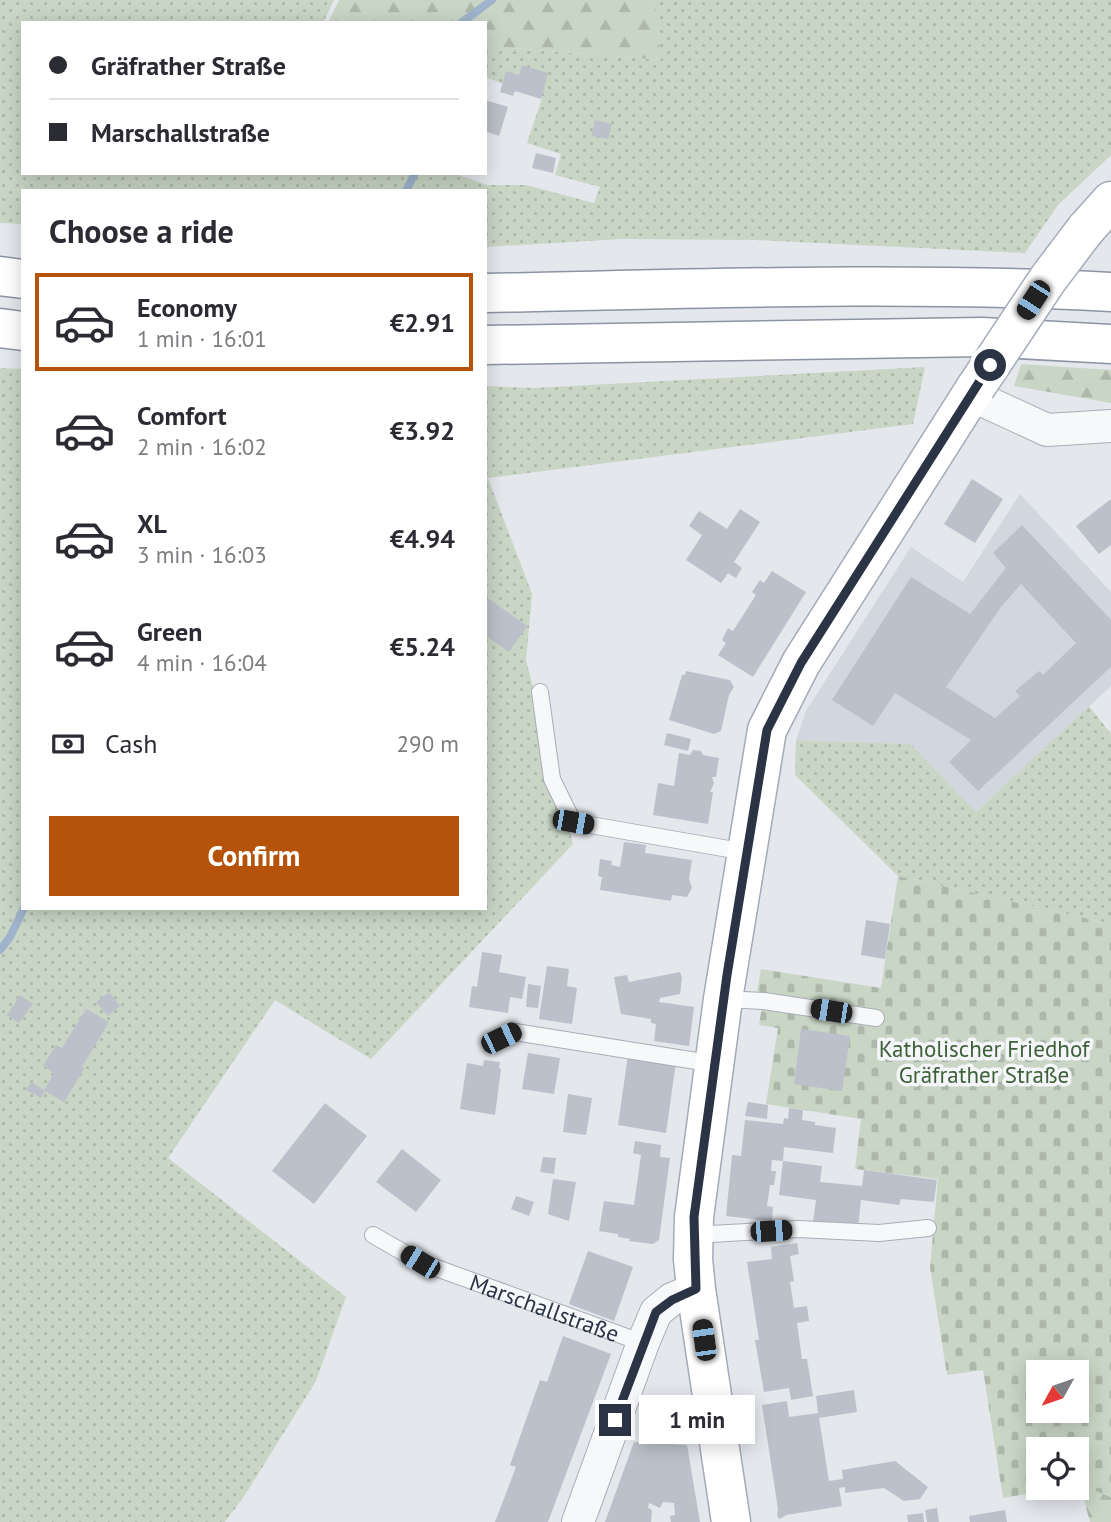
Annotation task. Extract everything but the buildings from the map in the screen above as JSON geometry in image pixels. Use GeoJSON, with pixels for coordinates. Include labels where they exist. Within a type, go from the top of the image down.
{"type":"FeatureCollection","features":[{"type":"Feature","properties":{"kind":"main road"},"geometry":{"type":"LineString","coordinates":[[731,1522],[696,1289],[693,1235],[723,999],[767,730],[801,663],[973,391],[1048,279],[1111,201]]}},
{"type":"Feature","properties":{"kind":"main road"},"geometry":{"type":"LineString","coordinates":[[0,276],[21,279]]}},
{"type":"Feature","properties":{"kind":"main road"},"geometry":{"type":"LineString","coordinates":[[487,293],[855,286],[1011,286],[1111,292]]}},
{"type":"Feature","properties":{"kind":"main road"},"geometry":{"type":"LineString","coordinates":[[0,328],[21,331]]}},
{"type":"Feature","properties":{"kind":"main road"},"geometry":{"type":"LineString","coordinates":[[487,345],[982,337],[1111,345]]}},
{"type":"Feature","properties":{"kind":"street"},"geometry":{"type":"LineString","coordinates":[[973,391],[1046,430],[1111,426]]}},
{"type":"Feature","properties":{"kind":"street","name":"Marschallstraße"},"geometry":{"type":"LineString","coordinates":[[578,1522],[656,1312],[672,1300],[696,1289]]}},
{"type":"Feature","properties":{"kind":"lane"},"geometry":{"type":"LineString","coordinates":[[540,692],[552,779],[573,822],[746,852]]}},
{"type":"Feature","properties":{"kind":"lane"},"geometry":{"type":"LineString","coordinates":[[723,999],[764,1001],[876,1018]]}},
{"type":"Feature","properties":{"kind":"lane"},"geometry":{"type":"LineString","coordinates":[[501,1038],[515,1032],[716,1064]]}},
{"type":"Feature","properties":{"kind":"lane"},"geometry":{"type":"LineString","coordinates":[[693,1235],[797,1229],[879,1233],[928,1228]]}},
{"type":"Feature","properties":{"kind":"lane","name":"Marschallstraße"},"geometry":{"type":"LineString","coordinates":[[373,1235],[420,1262],[643,1343]]}},
{"type":"Feature","properties":{"kind":"shaded area"},"geometry":{"type":"Polygon","coordinates":[[[1020,494],[1111,592],[1111,686],[976,812],[911,744],[796,740],[806,711],[911,547],[963,582],[1020,494]]]}},
{"type":"Feature","properties":{"kind":"green space"},"geometry":{"type":"Polygon","coordinates":[[[0,0],[334,0],[324,21],[21,21],[21,175],[459,175],[487,185],[526,185],[594,203],[600,187],[555,175],[561,154],[527,143],[542,98],[487,78],[487,46],[660,60],[654,0],[1111,0],[1111,155],[1058,205],[1025,253],[755,240],[622,239],[487,247],[487,189],[21,189],[21,224],[0,223],[0,0]]]}},
{"type":"Feature","properties":{"kind":"green space"},"geometry":{"type":"Polygon","coordinates":[[[339,0],[654,0],[661,60],[487,46],[487,21],[329,21],[339,0]]]}},
{"type":"Feature","properties":{"kind":"green space"},"geometry":{"type":"Polygon","coordinates":[[[1021,364],[1111,370],[1111,403],[1014,386],[1021,364]]]}},
{"type":"Feature","properties":{"kind":"green space"},"geometry":{"type":"Polygon","coordinates":[[[925,367],[913,424],[488,478],[532,594],[526,660],[573,844],[371,1059],[275,1000],[168,1158],[346,1297],[316,1381],[245,1495],[225,1522],[0,1522],[0,368],[21,369],[21,910],[487,910],[487,386],[533,388],[925,367]]]}},
{"type":"Feature","properties":{"kind":"green space"},"geometry":{"type":"Polygon","coordinates":[[[1089,706],[1111,734],[1111,924],[898,876],[795,775],[796,740],[911,744],[976,812],[1089,706]]]}},
{"type":"Feature","properties":{"kind":"green space","name":"Katholischer Friedhof Gräfrather Straße"},"geometry":{"type":"Polygon","coordinates":[[[898,876],[1111,924],[1111,1497],[1089,1488],[1089,1437],[1026,1437],[1026,1494],[1003,1498],[983,1370],[947,1375],[930,1267],[938,1179],[855,1169],[861,1119],[766,1104],[778,1028],[759,1025],[764,993],[757,992],[761,969],[881,988],[898,876]]]}},
{"type":"Feature","properties":{"kind":"green space"},"geometry":{"type":"Polygon","coordinates":[[[1089,1488],[1111,1497],[1111,1522],[1090,1522],[1084,1500],[1089,1500],[1089,1488]]]}},
{"type":"Feature","properties":{"kind":"waterway"},"geometry":{"type":"LineString","coordinates":[[464,21],[492,0]]}},
{"type":"Feature","properties":{"kind":"waterway"},"geometry":{"type":"LineString","coordinates":[[407,189],[414,175]]}},
{"type":"Feature","properties":{"kind":"waterway"},"geometry":{"type":"LineString","coordinates":[[0,950],[10,937],[23,910]]}},
{"type":"Feature","properties":{"kind":"route"},"geometry":{"type":"LineString","coordinates":[[615,1420],[656,1312],[672,1300],[696,1289],[693,1259],[694,1217],[723,999],[767,730],[801,663],[990,365]]}}]}
